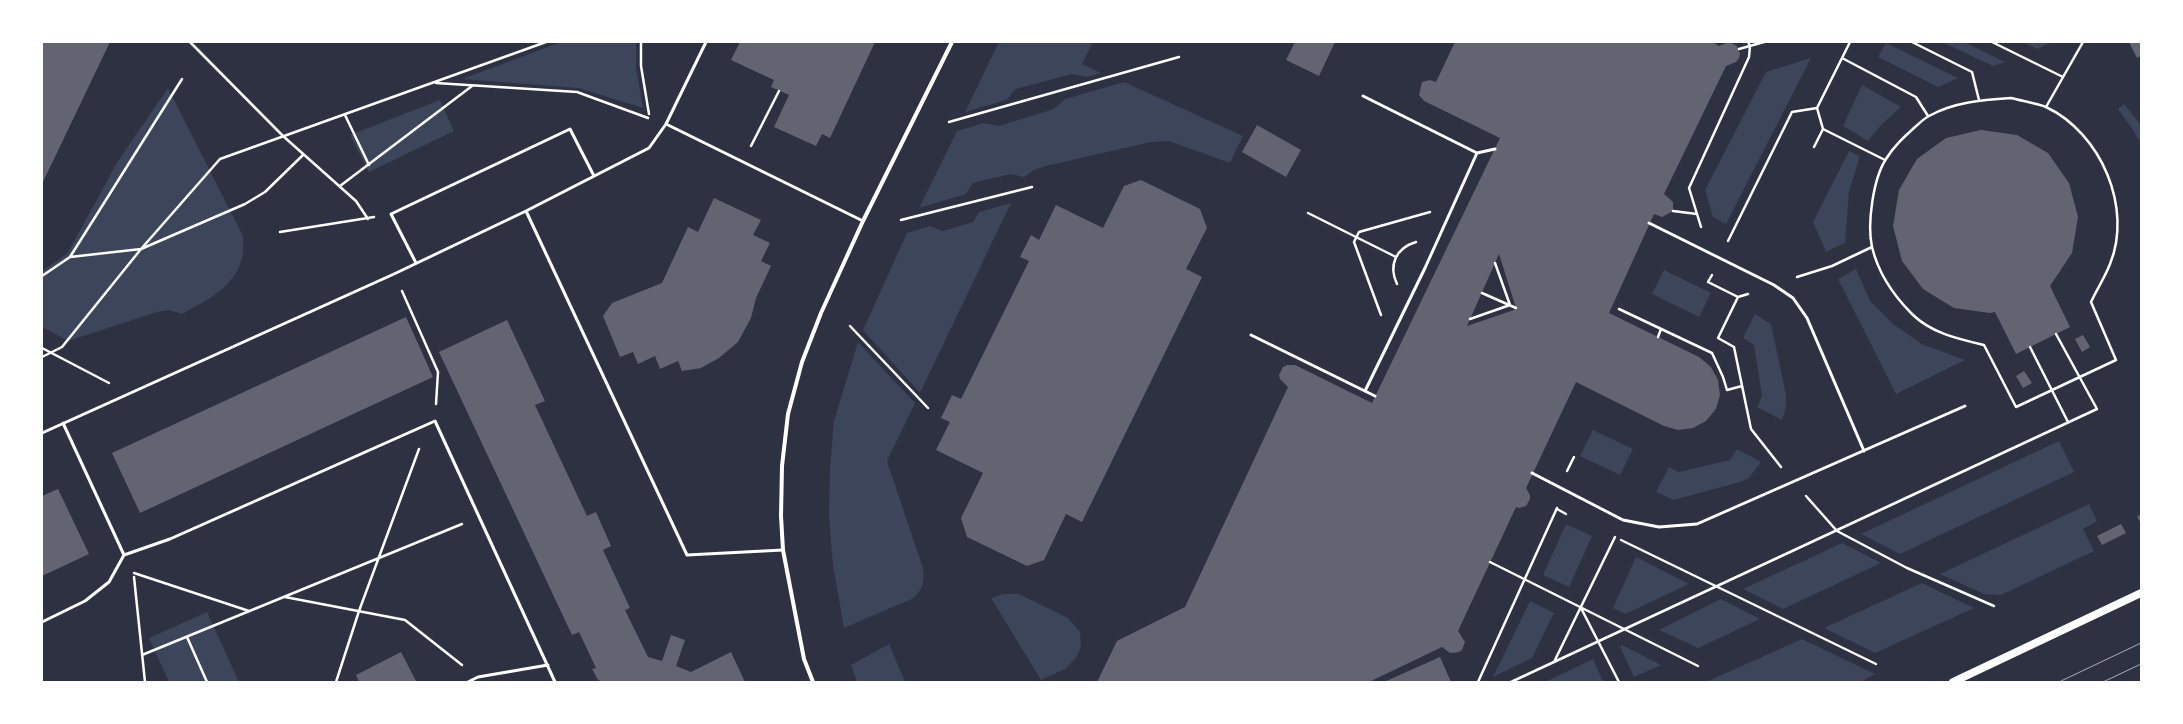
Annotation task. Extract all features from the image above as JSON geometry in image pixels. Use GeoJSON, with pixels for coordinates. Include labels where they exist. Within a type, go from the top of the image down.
{"type":"FeatureCollection","features":[{"type":"Feature","properties":{"kind":"main road"},"geometry":{"type":"LineString","coordinates":[[1953,682],[2141,592]]}},
{"type":"Feature","properties":{"kind":"street"},"geometry":{"type":"LineString","coordinates":[[813,682],[804,659],[783,550],[781,516],[782,466],[788,414],[802,362],[821,313],[863,222],[952,42]]}},
{"type":"Feature","properties":{"kind":"lane"},"geometry":{"type":"LineString","coordinates":[[42,433],[416,264],[526,211],[649,148],[666,124],[706,42]]}},
{"type":"Feature","properties":{"kind":"lane"},"geometry":{"type":"LineString","coordinates":[[1363,96],[1477,154],[1495,149]]}},
{"type":"Feature","properties":{"kind":"lane"},"geometry":{"type":"LineString","coordinates":[[666,124],[863,222]]}},
{"type":"Feature","properties":{"kind":"lane"},"geometry":{"type":"LineString","coordinates":[[416,264],[391,214],[570,129],[594,176]]}},
{"type":"Feature","properties":{"kind":"lane"},"geometry":{"type":"LineString","coordinates":[[1365,391],[1477,154]]}},
{"type":"Feature","properties":{"kind":"lane"},"geometry":{"type":"LineString","coordinates":[[526,211],[687,555],[783,550]]}},
{"type":"Feature","properties":{"kind":"lane"},"geometry":{"type":"LineString","coordinates":[[1649,223],[1774,285],[1793,298],[1807,318],[1864,451]]}},
{"type":"Feature","properties":{"kind":"lane"},"geometry":{"type":"LineString","coordinates":[[1250,335],[1375,396]]}},
{"type":"Feature","properties":{"kind":"lane"},"geometry":{"type":"LineString","coordinates":[[1532,473],[1623,520],[1659,527],[1697,524],[1965,406]]}},
{"type":"Feature","properties":{"kind":"lane"},"geometry":{"type":"LineString","coordinates":[[42,622],[85,601],[109,582],[124,555],[170,539],[435,421],[555,682]]}},
{"type":"Feature","properties":{"kind":"lane"},"geometry":{"type":"LineString","coordinates":[[63,423],[124,555]]}},
{"type":"Feature","properties":{"kind":"lane"},"geometry":{"type":"LineString","coordinates":[[468,682],[478,677],[548,665]]}},
{"type":"Feature","properties":{"kind":"path"},"geometry":{"type":"LineString","coordinates":[[190,42],[283,136],[356,201],[368,219]]}},
{"type":"Feature","properties":{"kind":"path"},"geometry":{"type":"LineString","coordinates":[[42,357],[62,347],[141,249],[220,159],[546,42]]}},
{"type":"Feature","properties":{"kind":"path"},"geometry":{"type":"LineString","coordinates":[[434,83],[577,92],[650,118],[641,66],[641,42]]}},
{"type":"Feature","properties":{"kind":"path"},"geometry":{"type":"LineString","coordinates":[[1708,231],[1701,228],[1689,188],[1749,57],[1750,46],[1748,42]]}},
{"type":"Feature","properties":{"kind":"path"},"geometry":{"type":"LineString","coordinates":[[1739,49],[1764,42]]}},
{"type":"Feature","properties":{"kind":"path"},"geometry":{"type":"LineString","coordinates":[[1814,147],[1823,129],[1817,108],[1850,42]]}},
{"type":"Feature","properties":{"kind":"path"},"geometry":{"type":"LineString","coordinates":[[1912,42],[1972,72],[1979,100]]}},
{"type":"Feature","properties":{"kind":"path"},"geometry":{"type":"LineString","coordinates":[[1992,42],[2063,77]]}},
{"type":"Feature","properties":{"kind":"path"},"geometry":{"type":"LineString","coordinates":[[2046,107],[2083,42]]}},
{"type":"Feature","properties":{"kind":"path"},"geometry":{"type":"LineString","coordinates":[[949,122],[1179,57]]}},
{"type":"Feature","properties":{"kind":"path"},"geometry":{"type":"LineString","coordinates":[[1842,58],[1916,97],[1928,116]]}},
{"type":"Feature","properties":{"kind":"path"},"geometry":{"type":"LineString","coordinates":[[42,276],[70,257],[182,79]]}},
{"type":"Feature","properties":{"kind":"path"},"geometry":{"type":"LineString","coordinates":[[340,186],[472,86]]}},
{"type":"Feature","properties":{"kind":"path"},"geometry":{"type":"LineString","coordinates":[[743,162],[779,91]]}},
{"type":"Feature","properties":{"kind":"path"},"geometry":{"type":"LineString","coordinates":[[2011,98],[2046,107],[2072,125],[2098,153],[2114,188],[2118,226],[2111,264],[2090,302],[2116,360],[2016,407],[1984,345],[1946,336],[1913,315],[1888,286],[1872,247],[1870,219],[1876,186],[1885,160],[1899,141],[1928,116],[1954,105],[1979,100],[2011,98]]}},
{"type":"Feature","properties":{"kind":"path"},"geometry":{"type":"LineString","coordinates":[[1817,108],[1792,112],[1708,282],[1738,297],[1832,266],[1872,247]]}},
{"type":"Feature","properties":{"kind":"path"},"geometry":{"type":"LineString","coordinates":[[345,115],[369,165]]}},
{"type":"Feature","properties":{"kind":"path"},"geometry":{"type":"LineString","coordinates":[[1823,129],[1885,160]]}},
{"type":"Feature","properties":{"kind":"path"},"geometry":{"type":"LineString","coordinates":[[70,257],[141,249],[245,204],[265,192],[303,154]]}},
{"type":"Feature","properties":{"kind":"path"},"geometry":{"type":"LineString","coordinates":[[901,220],[1032,187]]}},
{"type":"Feature","properties":{"kind":"path"},"geometry":{"type":"LineString","coordinates":[[1397,325],[1382,318],[1354,242],[1356,237],[1359,232],[1437,210],[1449,215]]}},
{"type":"Feature","properties":{"kind":"path"},"geometry":{"type":"LineString","coordinates":[[1673,211],[1697,214]]}},
{"type":"Feature","properties":{"kind":"path"},"geometry":{"type":"LineString","coordinates":[[1308,213],[1396,257]]}},
{"type":"Feature","properties":{"kind":"path"},"geometry":{"type":"LineString","coordinates":[[280,232],[368,219],[391,214]]}},
{"type":"Feature","properties":{"kind":"path"},"geometry":{"type":"LineString","coordinates":[[1722,237],[1728,241]]}},
{"type":"Feature","properties":{"kind":"path"},"geometry":{"type":"LineString","coordinates":[[1495,264],[1510,305]]}},
{"type":"Feature","properties":{"kind":"path"},"geometry":{"type":"LineString","coordinates":[[336,682],[378,558],[420,446],[435,421],[438,372],[394,274]]}},
{"type":"Feature","properties":{"kind":"path"},"geometry":{"type":"LineString","coordinates":[[1482,293],[1516,308]]}},
{"type":"Feature","properties":{"kind":"path"},"geometry":{"type":"LineString","coordinates":[[1738,297],[1718,338],[1734,347],[1751,429],[1794,482],[1837,531],[1907,568],[1994,606]]}},
{"type":"Feature","properties":{"kind":"path"},"geometry":{"type":"LineString","coordinates":[[1470,319],[1510,305]]}},
{"type":"Feature","properties":{"kind":"path"},"geometry":{"type":"LineString","coordinates":[[1619,309],[1712,353],[1724,377],[1727,390],[1742,386]]}},
{"type":"Feature","properties":{"kind":"path"},"geometry":{"type":"LineString","coordinates":[[850,326],[928,408]]}},
{"type":"Feature","properties":{"kind":"path"},"geometry":{"type":"LineString","coordinates":[[1658,337],[1661,329]]}},
{"type":"Feature","properties":{"kind":"path"},"geometry":{"type":"LineString","coordinates":[[1511,682],[1837,531],[2097,408],[2056,334]]}},
{"type":"Feature","properties":{"kind":"path"},"geometry":{"type":"LineString","coordinates":[[2030,347],[2068,422]]}},
{"type":"Feature","properties":{"kind":"path"},"geometry":{"type":"LineString","coordinates":[[42,348],[129,393]]}},
{"type":"Feature","properties":{"kind":"path"},"geometry":{"type":"LineString","coordinates":[[1478,682],[1557,510],[1560,487],[1574,457]]}},
{"type":"Feature","properties":{"kind":"path"},"geometry":{"type":"LineString","coordinates":[[1557,510],[1572,516]]}},
{"type":"Feature","properties":{"kind":"path"},"geometry":{"type":"LineString","coordinates":[[142,655],[479,517]]}},
{"type":"Feature","properties":{"kind":"path"},"geometry":{"type":"LineString","coordinates":[[1554,662],[1623,520]]}},
{"type":"Feature","properties":{"kind":"path"},"geometry":{"type":"LineString","coordinates":[[1608,534],[1876,664]]}},
{"type":"Feature","properties":{"kind":"path"},"geometry":{"type":"LineString","coordinates":[[124,555],[133,572],[144,682]]}},
{"type":"Feature","properties":{"kind":"path"},"geometry":{"type":"LineString","coordinates":[[1490,562],[1698,666]]}},
{"type":"Feature","properties":{"kind":"path"},"geometry":{"type":"LineString","coordinates":[[133,572],[250,611]]}},
{"type":"Feature","properties":{"kind":"path"},"geometry":{"type":"LineString","coordinates":[[283,597],[405,620],[478,677]]}},
{"type":"Feature","properties":{"kind":"path"},"geometry":{"type":"LineString","coordinates":[[1581,607],[1619,682]]}},
{"type":"Feature","properties":{"kind":"path"},"geometry":{"type":"LineString","coordinates":[[187,636],[207,682]]}},
{"type":"Feature","properties":{"kind":"shaded area"},"geometry":{"type":"Polygon","coordinates":[[[561,42],[636,42],[636,67],[643,108],[578,88],[462,79],[561,42]]]}},
{"type":"Feature","properties":{"kind":"shaded area"},"geometry":{"type":"Polygon","coordinates":[[[999,42],[1093,42],[1082,64],[1101,73],[1087,77],[1072,74],[1016,89],[1006,100],[965,112],[999,42]]]}},
{"type":"Feature","properties":{"kind":"shaded area"},"geometry":{"type":"Polygon","coordinates":[[[1942,42],[1964,42],[2005,62],[1993,66],[1942,42]]]}},
{"type":"Feature","properties":{"kind":"shaded area"},"geometry":{"type":"Polygon","coordinates":[[[2023,42],[2052,42],[2037,49],[2023,42]]]}},
{"type":"Feature","properties":{"kind":"shaded area"},"geometry":{"type":"Polygon","coordinates":[[[1886,43],[1958,78],[1938,87],[1878,57],[1886,43]]]}},
{"type":"Feature","properties":{"kind":"shaded area"},"geometry":{"type":"Polygon","coordinates":[[[1811,58],[1726,224],[1713,217],[1705,190],[1766,72],[1811,58]]]}},
{"type":"Feature","properties":{"kind":"shaded area"},"geometry":{"type":"Polygon","coordinates":[[[1124,82],[1243,136],[1230,163],[1169,141],[1151,142],[1046,166],[1034,170],[1024,177],[1011,174],[973,183],[966,194],[919,208],[957,131],[984,123],[999,126],[1054,109],[1065,99],[1124,82]]]}},
{"type":"Feature","properties":{"kind":"shaded area"},"geometry":{"type":"Polygon","coordinates":[[[1862,85],[1901,107],[1881,125],[1868,141],[1843,126],[1862,85]]]}},
{"type":"Feature","properties":{"kind":"shaded area"},"geometry":{"type":"Polygon","coordinates":[[[168,88],[243,236],[242,258],[233,278],[226,285],[200,304],[182,314],[169,310],[157,312],[68,341],[42,327],[42,271],[67,254],[118,161],[168,88]]]}},
{"type":"Feature","properties":{"kind":"shaded area"},"geometry":{"type":"Polygon","coordinates":[[[440,100],[454,131],[369,172],[350,135],[440,100]]]}},
{"type":"Feature","properties":{"kind":"shaded area"},"geometry":{"type":"Polygon","coordinates":[[[2124,104],[2141,125],[2141,144],[2118,109],[2124,104]]]}},
{"type":"Feature","properties":{"kind":"shaded area"},"geometry":{"type":"Polygon","coordinates":[[[1849,151],[1860,156],[1849,192],[1845,243],[1826,252],[1813,222],[1849,151]]]}},
{"type":"Feature","properties":{"kind":"shaded area"},"geometry":{"type":"Polygon","coordinates":[[[1011,203],[920,393],[863,330],[907,233],[930,226],[943,231],[973,222],[979,212],[1011,203]]]}},
{"type":"Feature","properties":{"kind":"shaded area"},"geometry":{"type":"Polygon","coordinates":[[[1856,269],[1870,301],[1893,324],[1922,344],[1965,360],[1896,394],[1838,279],[1856,269]]]}},
{"type":"Feature","properties":{"kind":"shaded area"},"geometry":{"type":"Polygon","coordinates":[[[1664,270],[1711,293],[1699,317],[1652,294],[1664,270]]]}},
{"type":"Feature","properties":{"kind":"shaded area"},"geometry":{"type":"Polygon","coordinates":[[[1755,314],[1771,324],[1786,395],[1786,407],[1782,420],[1757,407],[1762,396],[1754,345],[1743,338],[1755,314]]]}},
{"type":"Feature","properties":{"kind":"shaded area"},"geometry":{"type":"Polygon","coordinates":[[[858,342],[915,403],[887,461],[923,568],[924,577],[923,584],[914,598],[844,628],[833,565],[829,517],[830,467],[834,421],[858,342]]]}},
{"type":"Feature","properties":{"kind":"shaded area"},"geometry":{"type":"Polygon","coordinates":[[[1593,430],[1633,449],[1620,475],[1580,456],[1593,430]]]}},
{"type":"Feature","properties":{"kind":"shaded area"},"geometry":{"type":"Polygon","coordinates":[[[2059,441],[2074,472],[1900,554],[1861,534],[2059,441]]]}},
{"type":"Feature","properties":{"kind":"shaded area"},"geometry":{"type":"Polygon","coordinates":[[[1737,449],[1761,462],[1749,478],[1740,482],[1673,500],[1656,492],[1669,467],[1679,472],[1730,460],[1737,449]]]}},
{"type":"Feature","properties":{"kind":"shaded area"},"geometry":{"type":"Polygon","coordinates":[[[2089,504],[2097,521],[2083,529],[2094,551],[2001,595],[1984,594],[1940,574],[2089,504]]]}},
{"type":"Feature","properties":{"kind":"shaded area"},"geometry":{"type":"Polygon","coordinates":[[[1566,524],[1592,536],[1569,587],[1543,575],[1566,524]]]}},
{"type":"Feature","properties":{"kind":"shaded area"},"geometry":{"type":"Polygon","coordinates":[[[1842,543],[1881,563],[1783,609],[1743,589],[1842,543]]]}},
{"type":"Feature","properties":{"kind":"shaded area"},"geometry":{"type":"Polygon","coordinates":[[[1636,557],[1689,584],[1625,614],[1613,608],[1636,557]]]}},
{"type":"Feature","properties":{"kind":"shaded area"},"geometry":{"type":"Polygon","coordinates":[[[1922,583],[1974,608],[1875,653],[1824,628],[1922,583]]]}},
{"type":"Feature","properties":{"kind":"shaded area"},"geometry":{"type":"Polygon","coordinates":[[[1004,594],[1019,594],[1068,618],[1080,632],[1081,647],[1076,658],[1065,669],[1041,680],[991,598],[1004,594]]]}},
{"type":"Feature","properties":{"kind":"shaded area"},"geometry":{"type":"Polygon","coordinates":[[[1721,599],[1760,619],[1698,648],[1659,630],[1721,599]]]}},
{"type":"Feature","properties":{"kind":"shaded area"},"geometry":{"type":"Polygon","coordinates":[[[1530,601],[1554,613],[1532,658],[1493,677],[1530,601]]]}},
{"type":"Feature","properties":{"kind":"shaded area"},"geometry":{"type":"Polygon","coordinates":[[[207,612],[239,682],[169,682],[149,638],[207,612]]]}},
{"type":"Feature","properties":{"kind":"shaded area"},"geometry":{"type":"Polygon","coordinates":[[[1802,639],[1875,674],[1860,682],[1706,682],[1802,639]]]}},
{"type":"Feature","properties":{"kind":"shaded area"},"geometry":{"type":"Polygon","coordinates":[[[889,644],[905,682],[857,682],[851,665],[889,644]]]}},
{"type":"Feature","properties":{"kind":"shaded area"},"geometry":{"type":"Polygon","coordinates":[[[1622,645],[1661,665],[1634,677],[1620,647],[1622,645]]]}},
{"type":"Feature","properties":{"kind":"shaded area"},"geometry":{"type":"Polygon","coordinates":[[[1593,659],[1603,682],[1545,682],[1593,659]]]}},
{"type":"Feature","properties":{"kind":"building"},"geometry":{"type":"Polygon","coordinates":[[[42,42],[110,42],[42,184],[42,42]]]}},
{"type":"Feature","properties":{"kind":"building"},"geometry":{"type":"Polygon","coordinates":[[[740,42],[875,42],[830,138],[822,134],[816,146],[774,127],[789,95],[771,87],[774,80],[731,60],[740,42]]]}},
{"type":"Feature","properties":{"kind":"building"},"geometry":{"type":"Polygon","coordinates":[[[1295,42],[1335,42],[1319,76],[1286,60],[1295,42]]]}},
{"type":"Feature","properties":{"kind":"building"},"geometry":{"type":"Polygon","coordinates":[[[1455,42],[1712,42],[1719,46],[1729,42],[1737,46],[1740,54],[1739,58],[1736,62],[1726,66],[1664,194],[1673,202],[1673,211],[1662,217],[1654,214],[1609,313],[1699,357],[1711,367],[1718,380],[1720,395],[1716,409],[1706,421],[1693,428],[1678,430],[1664,426],[1576,382],[1526,488],[1530,495],[1530,499],[1526,506],[1519,508],[1516,507],[1458,631],[1465,642],[1462,650],[1459,652],[1450,653],[1442,647],[1369,682],[1097,682],[1117,641],[1185,607],[1288,387],[1280,379],[1279,375],[1283,367],[1287,365],[1295,365],[1372,403],[1500,138],[1424,101],[1419,95],[1422,82],[1430,80],[1436,82],[1455,42]],[[1499,254],[1467,326],[1516,308],[1499,254]]]}},
{"type":"Feature","properties":{"kind":"building"},"geometry":{"type":"Polygon","coordinates":[[[2129,42],[2141,42],[2141,56],[2137,58],[2129,42]]]}},
{"type":"Feature","properties":{"kind":"building"},"geometry":{"type":"Polygon","coordinates":[[[1257,125],[1301,150],[1286,177],[1242,152],[1257,125]]]}},
{"type":"Feature","properties":{"kind":"building"},"geometry":{"type":"Polygon","coordinates":[[[1981,130],[2017,135],[2048,153],[2069,183],[2078,217],[2072,253],[2050,286],[2070,327],[2016,354],[1995,312],[1990,313],[1954,308],[1923,289],[1902,261],[1893,226],[1899,190],[1917,159],[1946,138],[1981,130]]]}},
{"type":"Feature","properties":{"kind":"building"},"geometry":{"type":"Polygon","coordinates":[[[1141,180],[1200,209],[1207,228],[1186,269],[1202,277],[1082,522],[1066,514],[1044,560],[1027,566],[967,537],[961,518],[983,473],[936,450],[950,422],[941,418],[952,395],[961,399],[1029,261],[1020,257],[1031,235],[1039,240],[1056,205],[1103,228],[1124,186],[1141,180]]]}},
{"type":"Feature","properties":{"kind":"building"},"geometry":{"type":"Polygon","coordinates":[[[714,198],[761,220],[753,235],[770,243],[761,261],[771,266],[756,298],[751,318],[738,342],[719,358],[701,368],[682,371],[678,361],[660,369],[655,356],[638,364],[633,352],[620,357],[603,316],[612,303],[662,283],[688,227],[698,232],[714,198]]]}},
{"type":"Feature","properties":{"kind":"building"},"geometry":{"type":"Polygon","coordinates":[[[406,317],[433,377],[140,513],[112,453],[406,317]]]}},
{"type":"Feature","properties":{"kind":"building"},"geometry":{"type":"Polygon","coordinates":[[[507,320],[545,401],[535,405],[587,516],[596,512],[611,546],[603,550],[630,608],[625,610],[648,657],[662,661],[671,635],[685,640],[676,666],[691,672],[731,652],[745,682],[604,682],[598,680],[592,669],[596,668],[579,632],[572,635],[439,352],[507,320]]]}},
{"type":"Feature","properties":{"kind":"building"},"geometry":{"type":"Polygon","coordinates":[[[2083,335],[2090,347],[2082,352],[2075,339],[2083,335]]]}},
{"type":"Feature","properties":{"kind":"building"},"geometry":{"type":"Polygon","coordinates":[[[2024,371],[2032,383],[2023,388],[2016,376],[2024,371]]]}},
{"type":"Feature","properties":{"kind":"building"},"geometry":{"type":"Polygon","coordinates":[[[58,489],[89,554],[42,576],[42,496],[58,489]]]}},
{"type":"Feature","properties":{"kind":"building"},"geometry":{"type":"Polygon","coordinates":[[[2141,515],[2141,524],[2137,516],[2141,515]]]}},
{"type":"Feature","properties":{"kind":"building"},"geometry":{"type":"Polygon","coordinates":[[[2121,524],[2126,533],[2102,545],[2097,536],[2121,524]]]}},
{"type":"Feature","properties":{"kind":"building"},"geometry":{"type":"Polygon","coordinates":[[[401,652],[416,681],[359,682],[356,675],[401,652]]]}},
{"type":"Feature","properties":{"kind":"building"},"geometry":{"type":"Polygon","coordinates":[[[1440,657],[1451,682],[1384,682],[1440,657]]]}},
{"type":"Feature","properties":{"kind":"tram line"},"geometry":{"type":"LineString","coordinates":[[2059,682],[2141,643]]}},
{"type":"Feature","properties":{"kind":"tram line"},"geometry":{"type":"LineString","coordinates":[[2103,682],[2141,664]]}}]}
